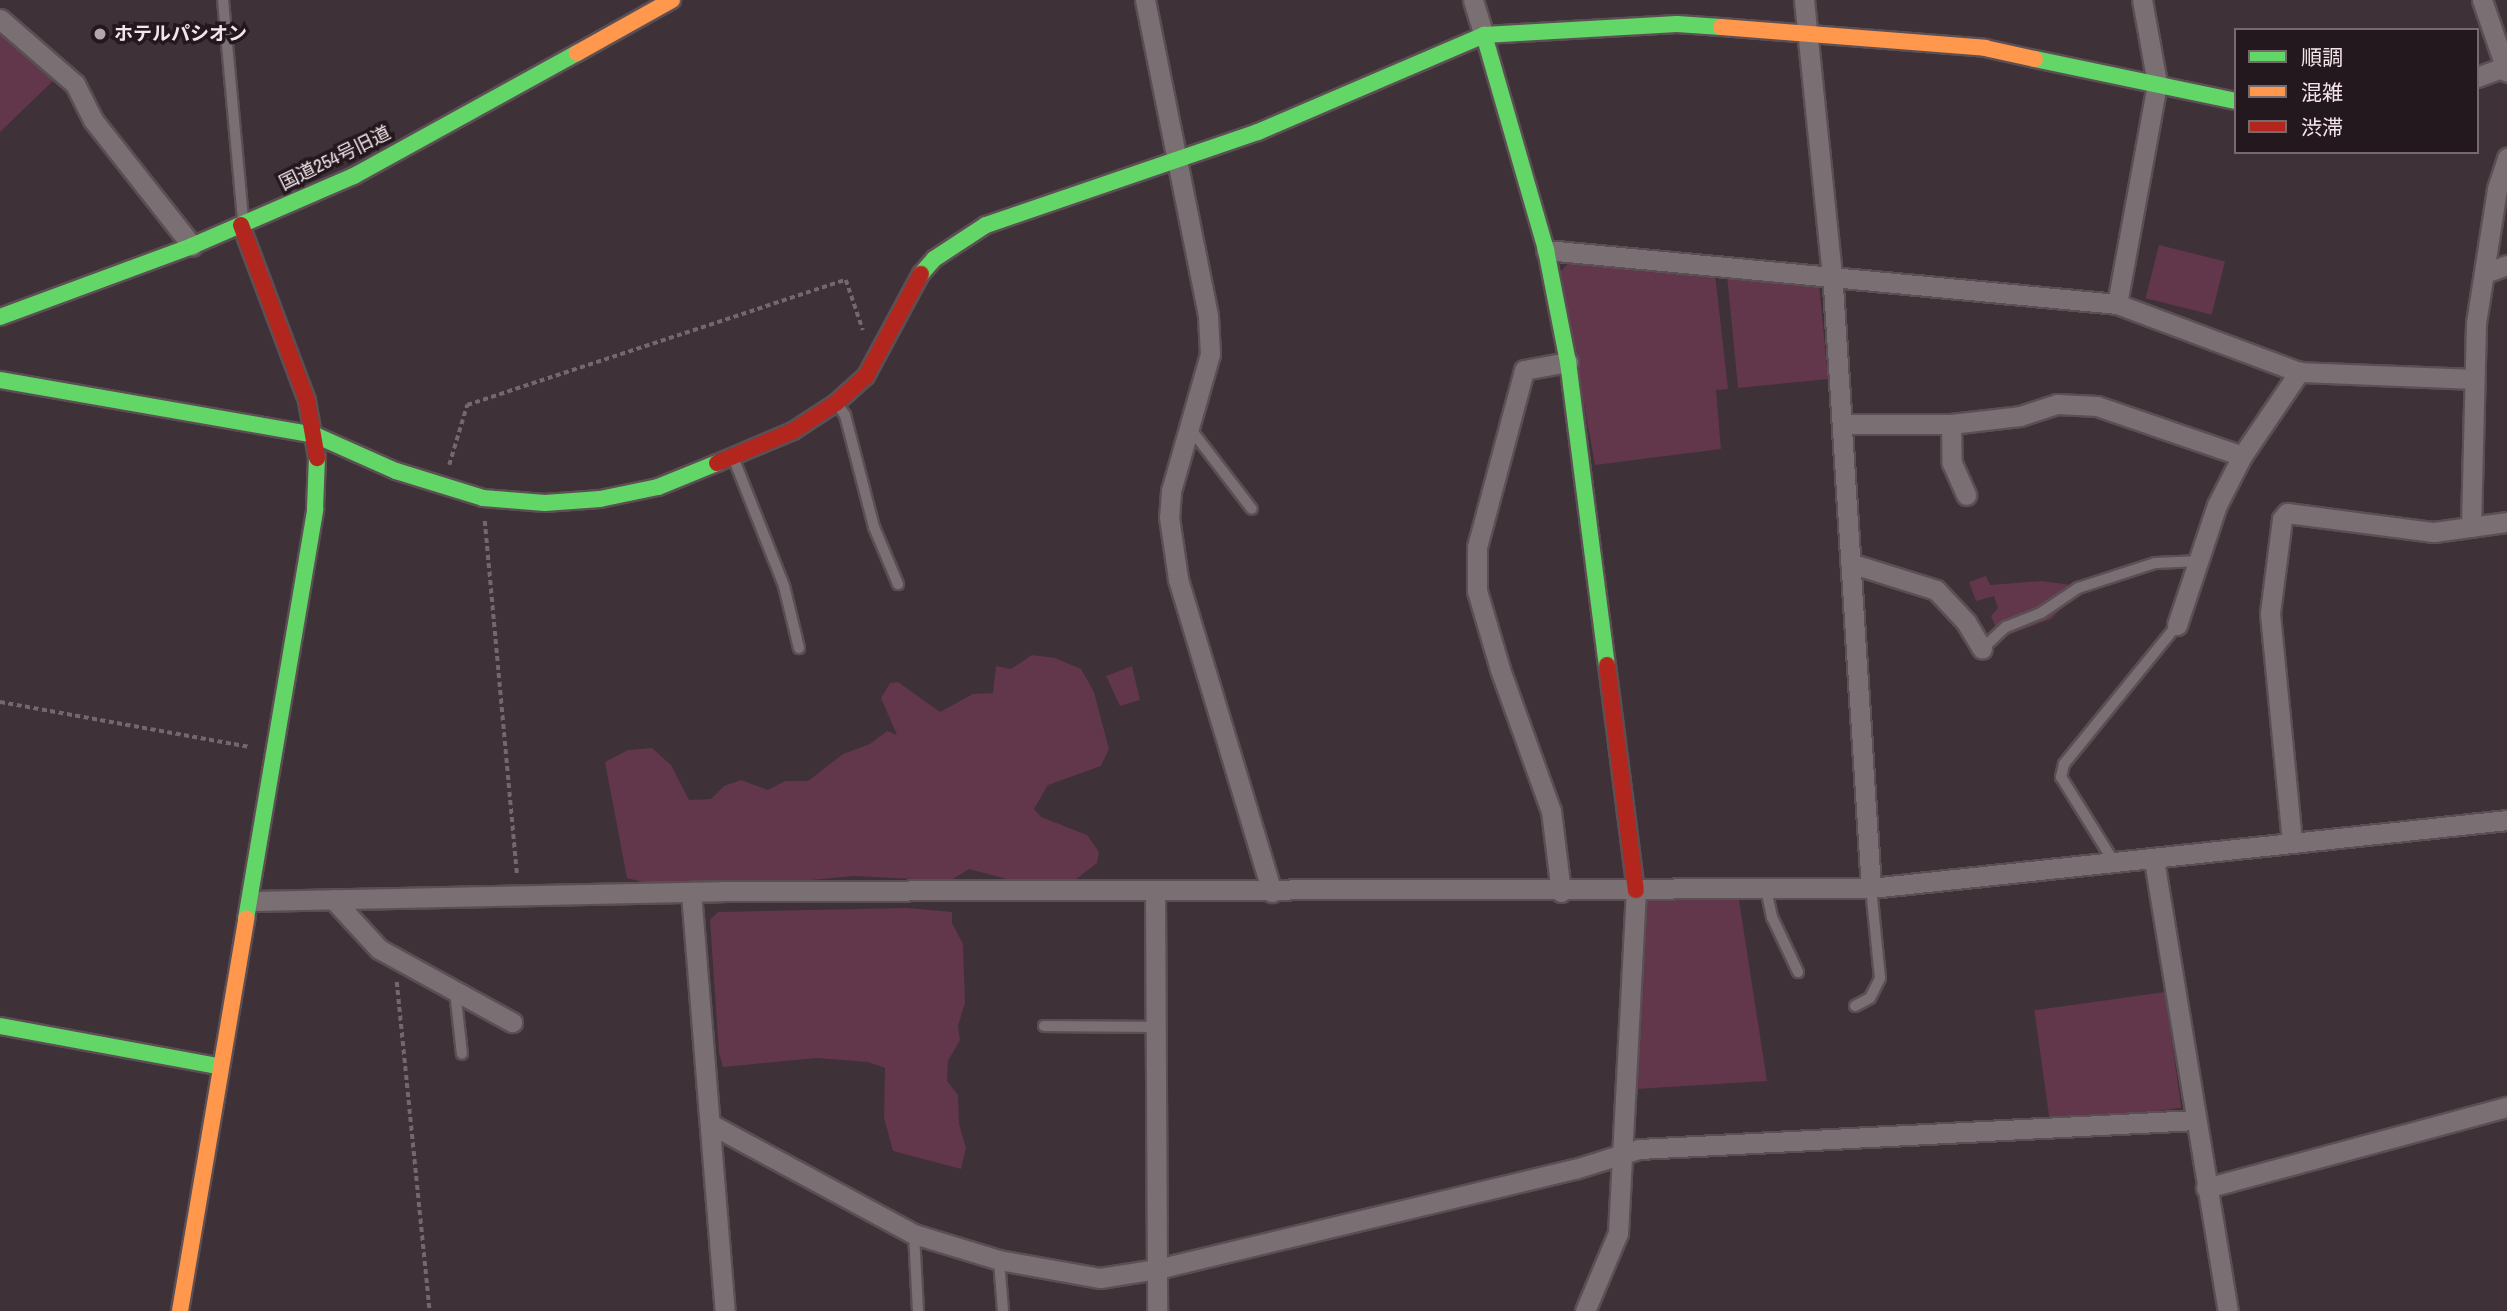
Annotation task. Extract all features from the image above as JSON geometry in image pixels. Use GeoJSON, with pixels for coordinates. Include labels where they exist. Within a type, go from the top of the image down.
{"type":"FeatureCollection","features":[{"type":"Feature","properties":{"kind":"street","name":"国道254号旧道"},"geometry":{"type":"LineString","coordinates":[[0,317],[192,246],[354,176],[672,0]]}},
{"type":"Feature","properties":{"kind":"street"},"geometry":{"type":"LineString","coordinates":[[1145,0],[1209,316],[1210,354],[1189,427],[1169,517],[1178,579],[1272,892]]}},
{"type":"Feature","properties":{"kind":"street"},"geometry":{"type":"LineString","coordinates":[[1473,0],[1546,250],[1568,362],[1636,890],[1618,1233],[1586,1311]]}},
{"type":"Feature","properties":{"kind":"street"},"geometry":{"type":"LineString","coordinates":[[1804,0],[1832,276],[1871,888]]}},
{"type":"Feature","properties":{"kind":"street"},"geometry":{"type":"LineString","coordinates":[[2117,304],[2157,83],[2142,0]]}},
{"type":"Feature","properties":{"kind":"street"},"geometry":{"type":"LineString","coordinates":[[2479,76],[2506,69],[2482,0]]}},
{"type":"Feature","properties":{"kind":"street"},"geometry":{"type":"LineString","coordinates":[[0,19],[75,85],[93,120],[192,246]]}},
{"type":"Feature","properties":{"kind":"street"},"geometry":{"type":"LineString","coordinates":[[0,380],[315,435],[442,487],[483,498],[545,502],[600,499],[659,487],[733,457],[793,431],[836,403],[866,376],[913,284],[957,240],[986,225],[1258,132],[1484,35],[1663,24],[1985,48],[2234,101]]}},
{"type":"Feature","properties":{"kind":"street"},"geometry":{"type":"LineString","coordinates":[[2471,527],[2472,379],[2497,189],[2507,158]]}},
{"type":"Feature","properties":{"kind":"street"},"geometry":{"type":"LineString","coordinates":[[180,1311],[218,1066],[251,901],[314,509],[315,435],[279,322],[242,224]]}},
{"type":"Feature","properties":{"kind":"street"},"geometry":{"type":"LineString","coordinates":[[1546,250],[2117,304],[2299,372],[2472,379]]}},
{"type":"Feature","properties":{"kind":"street"},"geometry":{"type":"LineString","coordinates":[[2485,273],[2507,265]]}},
{"type":"Feature","properties":{"kind":"street"},"geometry":{"type":"LineString","coordinates":[[1560,892],[1551,811],[1481,604],[1477,547],[1524,370],[1568,362]]}},
{"type":"Feature","properties":{"kind":"street"},"geometry":{"type":"LineString","coordinates":[[2177,625],[2217,505],[2242,456],[2299,372]]}},
{"type":"Feature","properties":{"kind":"street"},"geometry":{"type":"LineString","coordinates":[[1842,424],[1951,424],[2020,416],[2057,404],[2097,406],[2242,456]]}},
{"type":"Feature","properties":{"kind":"street"},"geometry":{"type":"LineString","coordinates":[[1951,424],[1952,463],[1966,495]]}},
{"type":"Feature","properties":{"kind":"street"},"geometry":{"type":"LineString","coordinates":[[2292,842],[2270,613],[2281,519],[2287,513],[2434,532],[2507,522]]}},
{"type":"Feature","properties":{"kind":"street"},"geometry":{"type":"LineString","coordinates":[[1850,563],[1936,590],[1966,622],[1982,649]]}},
{"type":"Feature","properties":{"kind":"street"},"geometry":{"type":"LineString","coordinates":[[251,901],[691,892],[1560,892],[1871,888],[2154,860],[2292,842],[2507,820]]}},
{"type":"Feature","properties":{"kind":"street"},"geometry":{"type":"LineString","coordinates":[[2154,860],[2228,1311]]}},
{"type":"Feature","properties":{"kind":"street"},"geometry":{"type":"LineString","coordinates":[[691,892],[725,1311]]}},
{"type":"Feature","properties":{"kind":"street"},"geometry":{"type":"LineString","coordinates":[[1154,892],[1157,1311]]}},
{"type":"Feature","properties":{"kind":"street"},"geometry":{"type":"LineString","coordinates":[[333,899],[363,936],[395,959],[512,1022]]}},
{"type":"Feature","properties":{"kind":"street"},"geometry":{"type":"LineString","coordinates":[[0,1026],[218,1066]]}},
{"type":"Feature","properties":{"kind":"street"},"geometry":{"type":"LineString","coordinates":[[2206,1188],[2507,1107]]}},
{"type":"Feature","properties":{"kind":"street"},"geometry":{"type":"LineString","coordinates":[[712,1125],[914,1234],[999,1260],[1100,1278],[1157,1269],[1639,1149],[2196,1120]]}},
{"type":"Feature","properties":{"kind":"lane"},"geometry":{"type":"LineString","coordinates":[[223,0],[242,224]]}},
{"type":"Feature","properties":{"kind":"lane"},"geometry":{"type":"LineString","coordinates":[[836,403],[845,415],[880,546],[898,584]]}},
{"type":"Feature","properties":{"kind":"lane"},"geometry":{"type":"LineString","coordinates":[[1189,427],[1252,509]]}},
{"type":"Feature","properties":{"kind":"lane"},"geometry":{"type":"LineString","coordinates":[[733,457],[784,586],[799,648]]}},
{"type":"Feature","properties":{"kind":"lane"},"geometry":{"type":"LineString","coordinates":[[1982,649],[2007,627],[2041,613],[2078,588],[2155,563],[2200,561]]}},
{"type":"Feature","properties":{"kind":"lane"},"geometry":{"type":"LineString","coordinates":[[2114,863],[2061,777],[2064,764],[2177,625]]}},
{"type":"Feature","properties":{"kind":"lane"},"geometry":{"type":"LineString","coordinates":[[1855,1006],[1870,998],[1880,978],[1871,888]]}},
{"type":"Feature","properties":{"kind":"lane"},"geometry":{"type":"LineString","coordinates":[[1766,889],[1772,917],[1798,972]]}},
{"type":"Feature","properties":{"kind":"lane"},"geometry":{"type":"LineString","coordinates":[[455,990],[462,1054]]}},
{"type":"Feature","properties":{"kind":"lane"},"geometry":{"type":"LineString","coordinates":[[1044,1026],[1155,1027]]}},
{"type":"Feature","properties":{"kind":"lane"},"geometry":{"type":"LineString","coordinates":[[914,1234],[918,1311]]}},
{"type":"Feature","properties":{"kind":"lane"},"geometry":{"type":"LineString","coordinates":[[999,1260],[1003,1311]]}},
{"type":"Feature","properties":{"kind":"path"},"geometry":{"type":"LineString","coordinates":[[442,487],[467,405],[846,280],[874,362]]}},
{"type":"Feature","properties":{"kind":"path"},"geometry":{"type":"LineString","coordinates":[[483,498],[519,897]]}},
{"type":"Feature","properties":{"kind":"path"},"geometry":{"type":"LineString","coordinates":[[0,702],[273,751]]}},
{"type":"Feature","properties":{"kind":"path"},"geometry":{"type":"LineString","coordinates":[[395,959],[430,1311]]}},
{"type":"Feature","properties":{"kind":"shaded area"},"geometry":{"type":"Polygon","coordinates":[[[0,29],[55,79],[0,132],[0,29]]]}},
{"type":"Feature","properties":{"kind":"shaded area"},"geometry":{"type":"Polygon","coordinates":[[[2159,245],[2225,261],[2212,315],[2146,298],[2159,245]]]}},
{"type":"Feature","properties":{"kind":"shaded area"},"geometry":{"type":"Polygon","coordinates":[[[1571,260],[1715,274],[1728,389],[1716,390],[1721,449],[1595,465],[1560,272],[1571,260]]]}},
{"type":"Feature","properties":{"kind":"shaded area"},"geometry":{"type":"Polygon","coordinates":[[[1727,275],[1819,283],[1828,379],[1738,388],[1727,275]]]}},
{"type":"Feature","properties":{"kind":"shaded area"},"geometry":{"type":"Polygon","coordinates":[[[1986,576],[1990,585],[2042,581],[2071,585],[2076,593],[2051,619],[2000,638],[1991,616],[1998,608],[1994,596],[1976,601],[1969,582],[1986,576]]]}},
{"type":"Feature","properties":{"kind":"shaded area"},"geometry":{"type":"Polygon","coordinates":[[[1032,655],[1055,658],[1081,669],[1094,692],[1109,749],[1101,766],[1048,785],[1034,809],[1041,817],[1087,835],[1099,852],[1097,863],[1071,883],[1029,885],[969,869],[953,879],[934,880],[854,876],[780,883],[654,885],[627,878],[605,762],[628,750],[652,748],[671,765],[689,800],[711,799],[724,786],[741,780],[768,790],[785,781],[808,781],[843,754],[870,744],[887,731],[897,735],[881,698],[890,683],[898,682],[940,712],[973,694],[993,693],[996,666],[1011,669],[1032,655]]]}},
{"type":"Feature","properties":{"kind":"shaded area"},"geometry":{"type":"Polygon","coordinates":[[[1132,666],[1140,700],[1120,706],[1106,676],[1132,666]]]}},
{"type":"Feature","properties":{"kind":"shaded area"},"geometry":{"type":"Polygon","coordinates":[[[1646,899],[1739,900],[1767,1081],[1636,1089],[1646,899]]]}},
{"type":"Feature","properties":{"kind":"shaded area"},"geometry":{"type":"Polygon","coordinates":[[[907,908],[952,912],[952,923],[963,944],[965,1003],[958,1026],[960,1040],[948,1061],[947,1081],[958,1095],[959,1124],[966,1148],[961,1169],[893,1151],[884,1118],[885,1068],[868,1062],[816,1058],[723,1067],[719,1053],[710,920],[718,912],[907,908]]]}},
{"type":"Feature","properties":{"kind":"shaded area"},"geometry":{"type":"Polygon","coordinates":[[[2165,992],[2181,1108],[2051,1126],[2034,1010],[2165,992]]]}},
{"type":"Feature","properties":{"kind":"traffic: fast"},"geometry":{"type":"LineString","coordinates":[[921,274],[934,259],[986,225],[1258,132],[1484,35],[1677,24],[1721,27]]}},
{"type":"Feature","properties":{"kind":"traffic: fast"},"geometry":{"type":"LineString","coordinates":[[1484,35],[1546,250],[1568,362],[1607,665]]}},
{"type":"Feature","properties":{"kind":"traffic: fast"},"geometry":{"type":"LineString","coordinates":[[0,317],[192,246],[354,176],[577,53]]}},
{"type":"Feature","properties":{"kind":"traffic: fast"},"geometry":{"type":"LineString","coordinates":[[2035,59],[2234,101]]}},
{"type":"Feature","properties":{"kind":"traffic: fast"},"geometry":{"type":"LineString","coordinates":[[0,380],[315,435],[396,471],[483,498],[545,503],[600,499],[658,487],[717,463]]}},
{"type":"Feature","properties":{"kind":"traffic: fast"},"geometry":{"type":"LineString","coordinates":[[246,919],[315,509],[317,458]]}},
{"type":"Feature","properties":{"kind":"traffic: fast"},"geometry":{"type":"LineString","coordinates":[[0,1026],[218,1066]]}},
{"type":"Feature","properties":{"kind":"traffic: slow"},"geometry":{"type":"LineString","coordinates":[[577,53],[672,0]]}},
{"type":"Feature","properties":{"kind":"traffic: slow"},"geometry":{"type":"LineString","coordinates":[[1721,27],[1985,48],[2035,59]]}},
{"type":"Feature","properties":{"kind":"traffic: slow"},"geometry":{"type":"LineString","coordinates":[[180,1311],[246,919]]}},
{"type":"Feature","properties":{"kind":"traffic: jam"},"geometry":{"type":"LineString","coordinates":[[241,225],[307,401],[317,458]]}},
{"type":"Feature","properties":{"kind":"traffic: jam"},"geometry":{"type":"LineString","coordinates":[[717,463],[793,431],[836,403],[866,376],[921,274]]}},
{"type":"Feature","properties":{"kind":"traffic: jam"},"geometry":{"type":"LineString","coordinates":[[1607,665],[1636,890]]}},
{"type":"Feature","properties":{"kind":"place","name":"ホテルパシオン"},"geometry":{"type":"Point","coordinates":[100,34]}}]}
